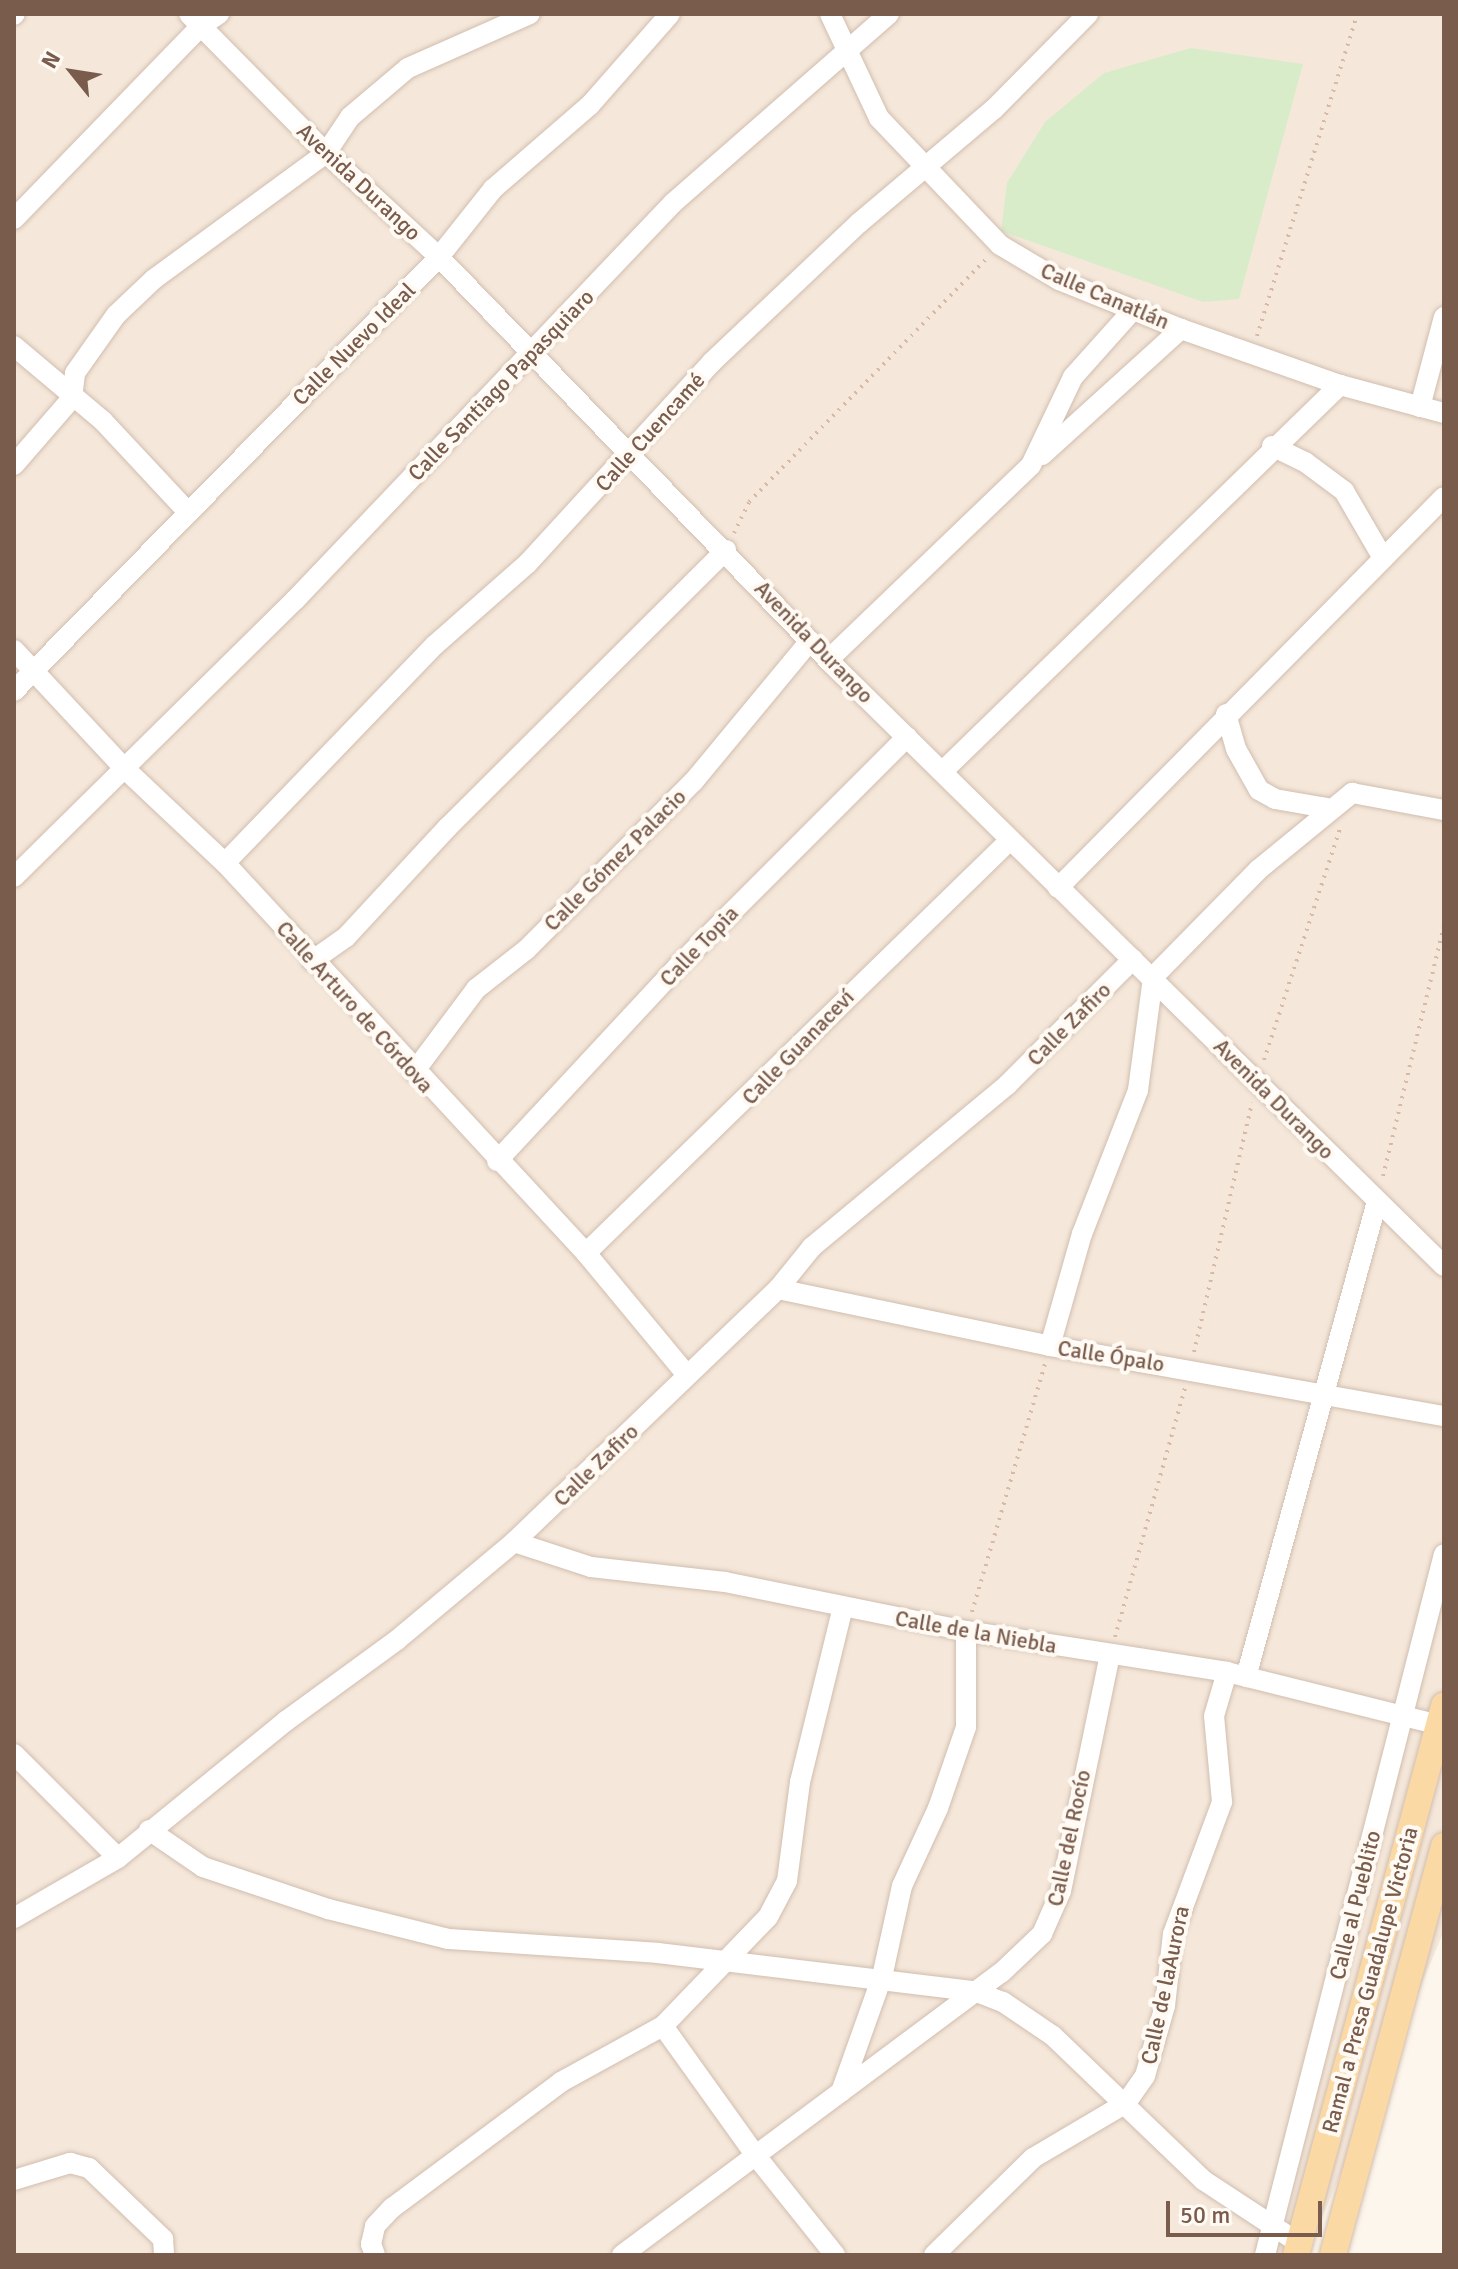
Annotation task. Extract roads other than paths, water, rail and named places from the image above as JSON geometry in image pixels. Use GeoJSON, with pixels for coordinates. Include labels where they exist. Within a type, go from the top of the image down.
{"type":"FeatureCollection","features":[{"type":"Feature","properties":{"kind":"main road","name":"Ramal a Presa Guadalupe Victoria"},"geometry":{"type":"LineString","coordinates":[[1297,2249],[1442,1719]]}},
{"type":"Feature","properties":{"kind":"main road","name":"Ramal a Presa Guadalupe Victoria"},"geometry":{"type":"LineString","coordinates":[[1333,2255],[1444,1846]]}},
{"type":"Feature","properties":{"kind":"street"},"geometry":{"type":"LineString","coordinates":[[14,219],[195,20],[219,14]]}},
{"type":"Feature","properties":{"kind":"street"},"geometry":{"type":"LineString","coordinates":[[14,465],[72,398],[75,373],[125,306],[195,246],[326,153],[350,117],[408,68],[530,14]]}},
{"type":"Feature","properties":{"kind":"street","name":"Calle Nuevo Ideal"},"geometry":{"type":"LineString","coordinates":[[14,691],[439,257],[493,189],[590,105],[670,14]]}},
{"type":"Feature","properties":{"kind":"street","name":"Calle Canatlán"},"geometry":{"type":"LineString","coordinates":[[830,14],[849,49],[860,87],[879,118],[1000,245],[1059,280],[1181,329],[1340,385],[1444,413]]}},
{"type":"Feature","properties":{"kind":"street","name":"Calle Santiago Papasquiaro"},"geometry":{"type":"LineString","coordinates":[[14,877],[295,600],[673,203],[889,14]]}},
{"type":"Feature","properties":{"kind":"street","name":"Calle Cuencamé"},"geometry":{"type":"LineString","coordinates":[[225,863],[424,656],[509,582],[630,456],[712,362],[859,223],[926,170],[1088,14]]}},
{"type":"Feature","properties":{"kind":"street","name":"Avenida Durango"},"geometry":{"type":"LineString","coordinates":[[195,20],[326,153],[439,257],[630,456],[726,550],[828,660],[943,771],[1009,841],[1153,977],[1444,1266]]}},
{"type":"Feature","properties":{"kind":"street"},"geometry":{"type":"LineString","coordinates":[[1031,465],[1073,377],[1133,310]]}},
{"type":"Feature","properties":{"kind":"street"},"geometry":{"type":"LineString","coordinates":[[1420,407],[1444,317]]}},
{"type":"Feature","properties":{"kind":"street"},"geometry":{"type":"LineString","coordinates":[[828,660],[1031,465],[1181,329]]}},
{"type":"Feature","properties":{"kind":"street"},"geometry":{"type":"LineString","coordinates":[[14,346],[103,421],[188,512]]}},
{"type":"Feature","properties":{"kind":"street"},"geometry":{"type":"LineString","coordinates":[[943,771],[1272,446],[1340,385]]}},
{"type":"Feature","properties":{"kind":"street"},"geometry":{"type":"LineString","coordinates":[[1272,446],[1305,462],[1344,491],[1383,558]]}},
{"type":"Feature","properties":{"kind":"street"},"geometry":{"type":"LineString","coordinates":[[1058,888],[1226,714],[1444,497]]}},
{"type":"Feature","properties":{"kind":"street"},"geometry":{"type":"LineString","coordinates":[[312,961],[346,937],[447,828],[726,550]]}},
{"type":"Feature","properties":{"kind":"street","name":"Calle Gómez Palacio"},"geometry":{"type":"LineString","coordinates":[[414,1072],[476,989],[526,950],[694,781],[810,641]]}},
{"type":"Feature","properties":{"kind":"street","name":"Calle Arturo de Córdova"},"geometry":{"type":"LineString","coordinates":[[14,650],[123,767],[225,863],[414,1072],[586,1253],[686,1374]]}},
{"type":"Feature","properties":{"kind":"street"},"geometry":{"type":"LineString","coordinates":[[1226,714],[1236,749],[1259,790],[1275,799],[1327,808]]}},
{"type":"Feature","properties":{"kind":"street","name":"Calle Topia"},"geometry":{"type":"LineString","coordinates":[[497,1161],[678,966],[907,737]]}},
{"type":"Feature","properties":{"kind":"street"},"geometry":{"type":"LineString","coordinates":[[1050,1346],[1082,1234],[1144,1069],[1153,977],[1327,808],[1352,793],[1444,810]]}},
{"type":"Feature","properties":{"kind":"street","name":"Calle Guanaceví"},"geometry":{"type":"LineString","coordinates":[[586,1253],[1009,841]]}},
{"type":"Feature","properties":{"kind":"street","name":"Calle Zafiro"},"geometry":{"type":"LineString","coordinates":[[14,1918],[118,1858],[149,1830],[397,1640],[514,1542],[591,1473],[686,1374],[778,1289],[812,1247],[1007,1085],[1133,959]]}},
{"type":"Feature","properties":{"kind":"street","name":"Calle de laAurora"},"geometry":{"type":"LineString","coordinates":[[934,2255],[1033,2158],[1126,2103],[1145,2076],[1165,2006],[1173,1934],[1222,1802],[1214,1716],[1236,1674],[1324,1394],[1377,1202]]}},
{"type":"Feature","properties":{"kind":"street","name":"Calle Ópalo"},"geometry":{"type":"LineString","coordinates":[[778,1289],[1050,1346],[1190,1368],[1444,1416]]}},
{"type":"Feature","properties":{"kind":"street","name":"Calle de la Niebla"},"geometry":{"type":"LineString","coordinates":[[514,1542],[591,1567],[725,1582],[966,1631],[1236,1674],[1406,1716],[1442,1719]]}},
{"type":"Feature","properties":{"kind":"street","name":"Calle al Pueblito"},"geometry":{"type":"LineString","coordinates":[[1265,2255],[1406,1716],[1444,1554]]}},
{"type":"Feature","properties":{"kind":"street"},"geometry":{"type":"LineString","coordinates":[[375,2255],[371,2244],[375,2226],[392,2208],[561,2082],[663,2026],[768,1917],[787,1881],[800,1782],[843,1607]]}},
{"type":"Feature","properties":{"kind":"street"},"geometry":{"type":"LineString","coordinates":[[841,2093],[882,1977],[905,1876],[938,1808],[966,1727],[966,1631]]}},
{"type":"Feature","properties":{"kind":"street","name":"Calle del Rocío"},"geometry":{"type":"LineString","coordinates":[[629,2253],[1023,1955],[1054,1913],[1110,1655]]}},
{"type":"Feature","properties":{"kind":"street"},"geometry":{"type":"LineString","coordinates":[[14,1754],[118,1858]]}},
{"type":"Feature","properties":{"kind":"street"},"geometry":{"type":"LineString","coordinates":[[149,1830],[203,1867],[328,1909],[421,1933],[503,1946],[728,1960],[974,1991],[1036,2023],[1126,2103],[1203,2180],[1273,2227],[1297,2249]]}},
{"type":"Feature","properties":{"kind":"street"},"geometry":{"type":"LineString","coordinates":[[1327,2009],[1360,2018]]}},
{"type":"Feature","properties":{"kind":"street"},"geometry":{"type":"LineString","coordinates":[[663,2026],[756,2156],[835,2255]]}},
{"type":"Feature","properties":{"kind":"street"},"geometry":{"type":"LineString","coordinates":[[14,2180],[70,2163],[89,2168],[163,2239],[164,2255]]}}]}
